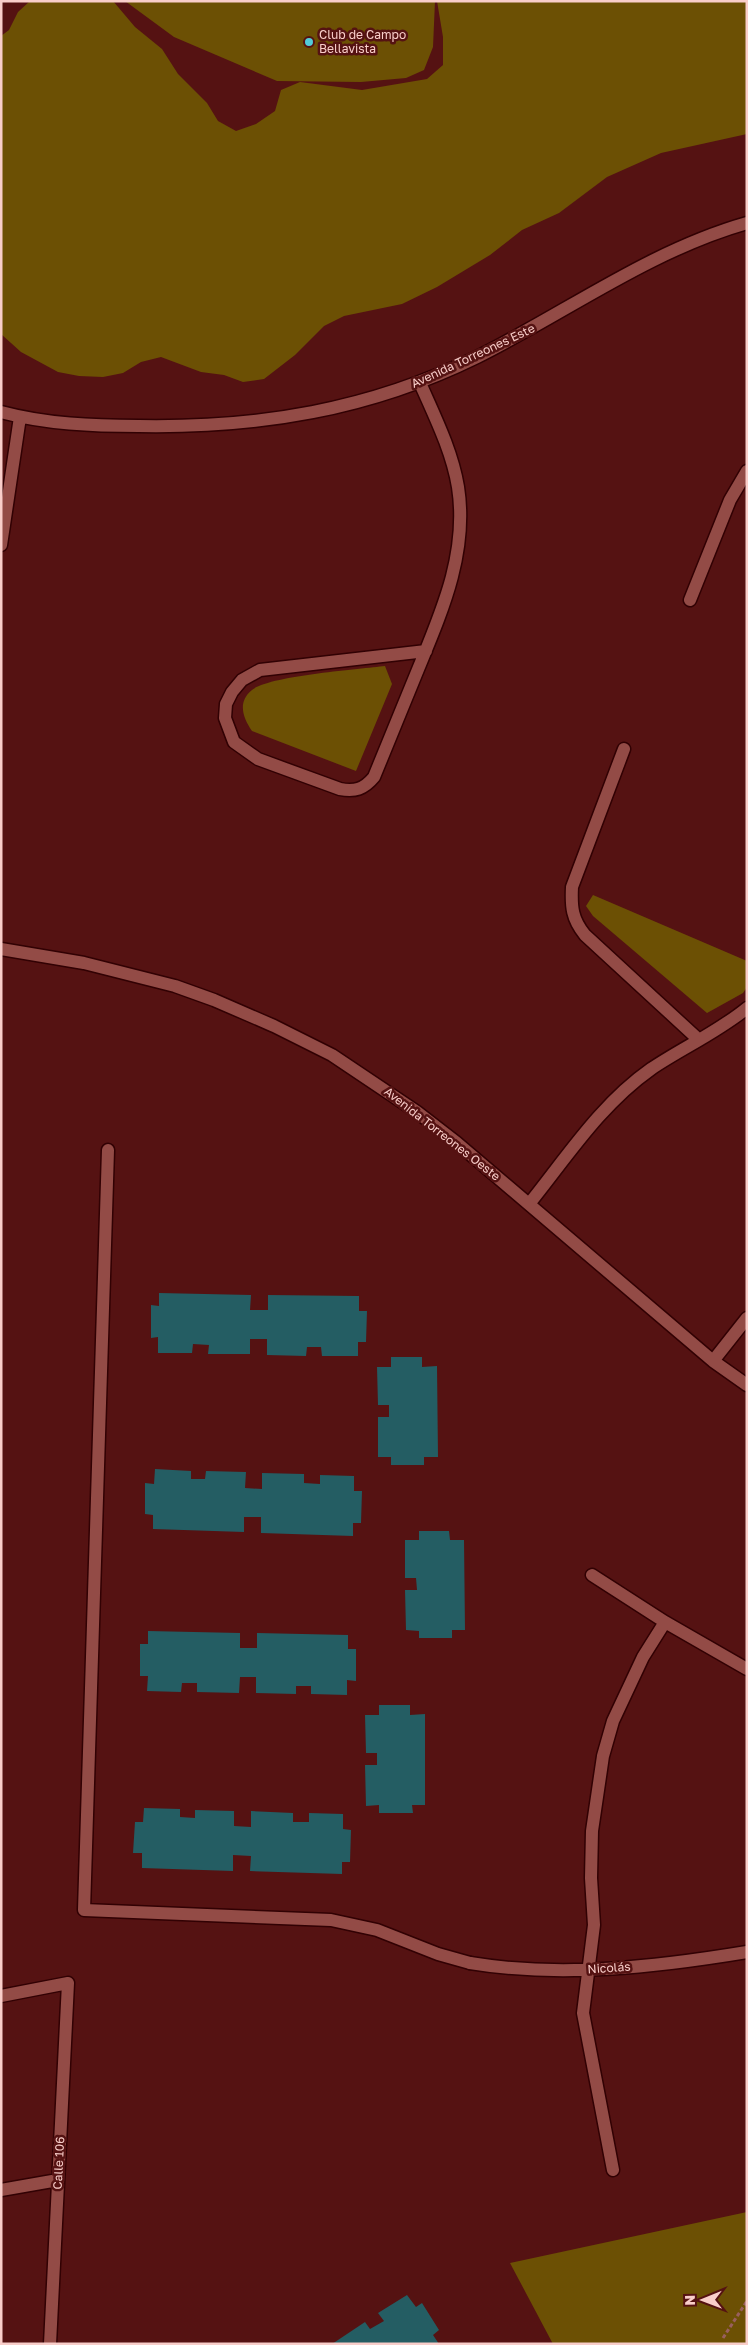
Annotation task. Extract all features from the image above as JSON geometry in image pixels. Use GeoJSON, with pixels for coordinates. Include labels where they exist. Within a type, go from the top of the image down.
{"type":"FeatureCollection","features":[{"type":"Feature","properties":{"kind":"street","name":"Avenida Torreones Este"},"geometry":{"type":"LineString","coordinates":[[1,412],[20,417],[97,426],[173,427],[268,421],[342,407],[420,384],[542,323],[608,283],[669,252],[747,223]]}},
{"type":"Feature","properties":{"kind":"street"},"geometry":{"type":"LineString","coordinates":[[420,384],[451,457],[458,488],[460,520],[456,568],[449,592],[426,651],[374,777],[360,790],[350,791],[258,758],[234,742],[225,718],[226,704],[237,686],[251,674],[276,668],[426,651]]}},
{"type":"Feature","properties":{"kind":"street"},"geometry":{"type":"LineString","coordinates":[[1,545],[20,417]]}},
{"type":"Feature","properties":{"kind":"street"},"geometry":{"type":"LineString","coordinates":[[690,600],[730,500],[747,470]]}},
{"type":"Feature","properties":{"kind":"street"},"geometry":{"type":"LineString","coordinates":[[624,749],[572,887],[571,908],[575,922],[585,935],[698,1039]]}},
{"type":"Feature","properties":{"kind":"street","name":"Avenida Torreones Oeste"},"geometry":{"type":"LineString","coordinates":[[1,949],[84,963],[151,980],[214,1000],[274,1026],[332,1056],[389,1092],[444,1133],[713,1360],[747,1385]]}},
{"type":"Feature","properties":{"kind":"street"},"geometry":{"type":"LineString","coordinates":[[529,1204],[603,1110],[650,1070],[747,1008]]}},
{"type":"Feature","properties":{"kind":"street","name":"Nicolás"},"geometry":{"type":"LineString","coordinates":[[108,1150],[84,1910],[331,1920],[377,1930],[431,1952],[470,1963],[538,1969],[588,1970],[648,1965],[747,1952]]}},
{"type":"Feature","properties":{"kind":"street"},"geometry":{"type":"LineString","coordinates":[[713,1360],[747,1318]]}},
{"type":"Feature","properties":{"kind":"street"},"geometry":{"type":"LineString","coordinates":[[592,1575],[665,1622],[747,1669]]}},
{"type":"Feature","properties":{"kind":"street"},"geometry":{"type":"LineString","coordinates":[[613,2170],[583,2013],[594,1924],[591,1878],[592,1831],[603,1756],[613,1722],[627,1688],[643,1657],[665,1622]]}},
{"type":"Feature","properties":{"kind":"street","name":"Calle 106"},"geometry":{"type":"LineString","coordinates":[[1,1996],[68,1983],[50,2344]]}},
{"type":"Feature","properties":{"kind":"street"},"geometry":{"type":"LineString","coordinates":[[1,2190],[58,2180]]}},
{"type":"Feature","properties":{"kind":"path"},"geometry":{"type":"LineString","coordinates":[[723,2338],[747,2301]]}},
{"type":"Feature","properties":{"kind":"shaded area"},"geometry":{"type":"Polygon","coordinates":[[[30,1],[113,1],[135,27],[162,49],[178,74],[207,103],[218,121],[236,131],[256,124],[275,111],[281,90],[300,82],[362,90],[427,79],[443,65],[443,37],[437,1],[747,1],[747,134],[661,153],[607,177],[559,213],[522,230],[490,255],[437,287],[402,304],[344,316],[324,326],[295,355],[264,379],[243,382],[224,375],[201,372],[161,357],[141,362],[123,373],[103,377],[79,376],[58,372],[21,352],[1,334],[1,36],[9,30],[18,12],[30,1]]]}},
{"type":"Feature","properties":{"kind":"shaded area","name":"Club de Campo Bellavista"},"geometry":{"type":"Polygon","coordinates":[[[125,1],[435,1],[433,47],[424,70],[406,78],[361,82],[277,81],[174,37],[125,1]]]}},
{"type":"Feature","properties":{"kind":"shaded area"},"geometry":{"type":"Polygon","coordinates":[[[385,666],[392,684],[356,771],[252,731],[246,721],[243,710],[244,700],[252,690],[261,685],[295,677],[385,666]]]}},
{"type":"Feature","properties":{"kind":"shaded area"},"geometry":{"type":"Polygon","coordinates":[[[593,895],[747,961],[747,987],[743,993],[707,1013],[593,916],[586,906],[593,895]]]}},
{"type":"Feature","properties":{"kind":"shaded area"},"geometry":{"type":"Polygon","coordinates":[[[747,2212],[747,2344],[553,2344],[510,2263],[747,2212]]]}},
{"type":"Feature","properties":{"kind":"building"},"geometry":{"type":"Polygon","coordinates":[[[159,1293],[251,1295],[250,1310],[268,1310],[268,1295],[359,1296],[359,1311],[367,1311],[366,1342],[358,1342],[358,1356],[322,1356],[321,1347],[307,1347],[306,1356],[267,1355],[267,1339],[250,1339],[250,1354],[208,1354],[209,1345],[193,1344],[192,1353],[158,1353],[158,1337],[151,1338],[151,1305],[159,1306],[159,1293]]]}},
{"type":"Feature","properties":{"kind":"building"},"geometry":{"type":"Polygon","coordinates":[[[391,1357],[422,1357],[422,1367],[437,1366],[438,1457],[424,1457],[424,1465],[391,1465],[391,1457],[378,1457],[378,1417],[389,1417],[389,1405],[378,1405],[377,1367],[391,1367],[391,1357]]]}},
{"type":"Feature","properties":{"kind":"building"},"geometry":{"type":"Polygon","coordinates":[[[155,1469],[191,1471],[191,1479],[205,1479],[206,1471],[246,1472],[245,1488],[262,1489],[262,1473],[304,1474],[304,1483],[320,1484],[320,1475],[354,1476],[354,1491],[362,1491],[361,1523],[353,1523],[353,1536],[261,1533],[261,1517],[244,1517],[244,1532],[153,1529],[153,1515],[145,1514],[145,1483],[154,1484],[155,1469]]]}},
{"type":"Feature","properties":{"kind":"building"},"geometry":{"type":"Polygon","coordinates":[[[419,1531],[449,1531],[450,1540],[464,1540],[465,1630],[452,1630],[452,1638],[419,1638],[419,1631],[406,1630],[405,1590],[417,1590],[416,1578],[405,1578],[405,1540],[419,1540],[419,1531]]]}},
{"type":"Feature","properties":{"kind":"building"},"geometry":{"type":"Polygon","coordinates":[[[148,1631],[240,1633],[240,1648],[257,1648],[257,1633],[348,1635],[348,1649],[356,1649],[356,1681],[347,1680],[347,1695],[311,1694],[311,1686],[296,1686],[296,1694],[256,1693],[256,1677],[240,1677],[239,1693],[197,1692],[197,1683],[182,1683],[181,1692],[147,1691],[148,1676],[140,1676],[140,1644],[148,1644],[148,1631]]]}},
{"type":"Feature","properties":{"kind":"building"},"geometry":{"type":"Polygon","coordinates":[[[379,1705],[410,1705],[410,1715],[425,1714],[425,1805],[412,1805],[413,1813],[379,1813],[379,1805],[366,1806],[365,1765],[377,1765],[377,1753],[366,1753],[365,1715],[379,1715],[379,1705]]]}},
{"type":"Feature","properties":{"kind":"building"},"geometry":{"type":"Polygon","coordinates":[[[144,1808],[180,1809],[180,1817],[195,1818],[195,1810],[234,1811],[234,1826],[251,1827],[251,1811],[293,1813],[293,1822],[309,1822],[309,1813],[343,1814],[343,1829],[351,1830],[350,1862],[342,1862],[342,1874],[250,1871],[251,1856],[233,1855],[233,1871],[142,1868],[142,1853],[133,1853],[135,1822],[143,1822],[144,1808]]]}},
{"type":"Feature","properties":{"kind":"building"},"geometry":{"type":"Polygon","coordinates":[[[407,2295],[416,2307],[422,2303],[439,2330],[433,2335],[439,2344],[332,2344],[365,2322],[370,2329],[384,2321],[378,2313],[407,2295]]]}},
{"type":"Feature","properties":{"kind":"place","name":"Club de Campo Bellavista"},"geometry":{"type":"Point","coordinates":[309,42]}}]}
